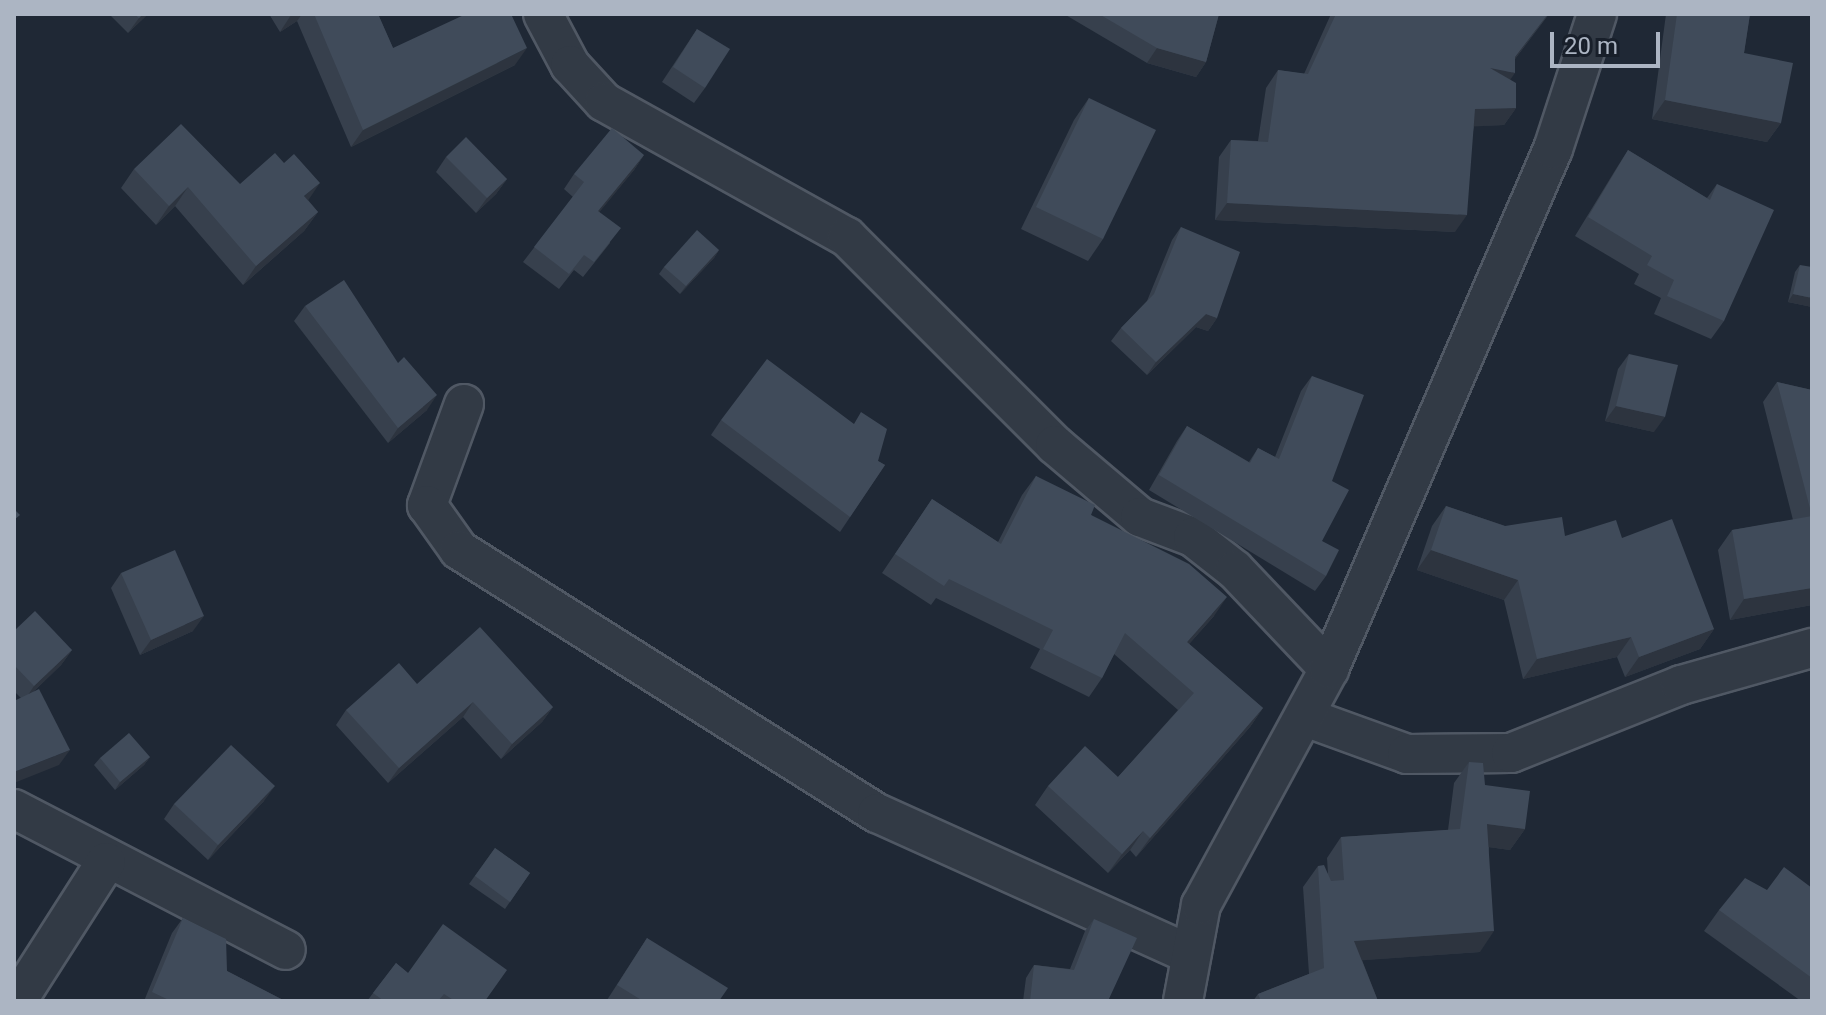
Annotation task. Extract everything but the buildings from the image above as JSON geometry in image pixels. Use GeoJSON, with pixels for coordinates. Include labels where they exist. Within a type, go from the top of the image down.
{"type":"FeatureCollection","features":[{"type":"Feature","properties":{"kind":"street"},"geometry":{"type":"LineString","coordinates":[[543,14],[570,65],[604,102],[847,237],[1055,445],[1140,517],[1193,537],[1235,570],[1329,669]]}},
{"type":"Feature","properties":{"kind":"street"},"geometry":{"type":"LineString","coordinates":[[1183,1001],[1189,954],[1201,905],[1329,669],[1553,149],[1597,14]]}},
{"type":"Feature","properties":{"kind":"street"},"geometry":{"type":"LineString","coordinates":[[464,404],[427,505],[459,550],[877,813],[1189,954]]}},
{"type":"Feature","properties":{"kind":"street"},"geometry":{"type":"LineString","coordinates":[[1305,717],[1407,754],[1511,753],[1681,685],[1812,648]]}},
{"type":"Feature","properties":{"kind":"street"},"geometry":{"type":"LineString","coordinates":[[14,809],[106,862],[286,950]]}},
{"type":"Feature","properties":{"kind":"street"},"geometry":{"type":"LineString","coordinates":[[17,1001],[106,862]]}}]}
